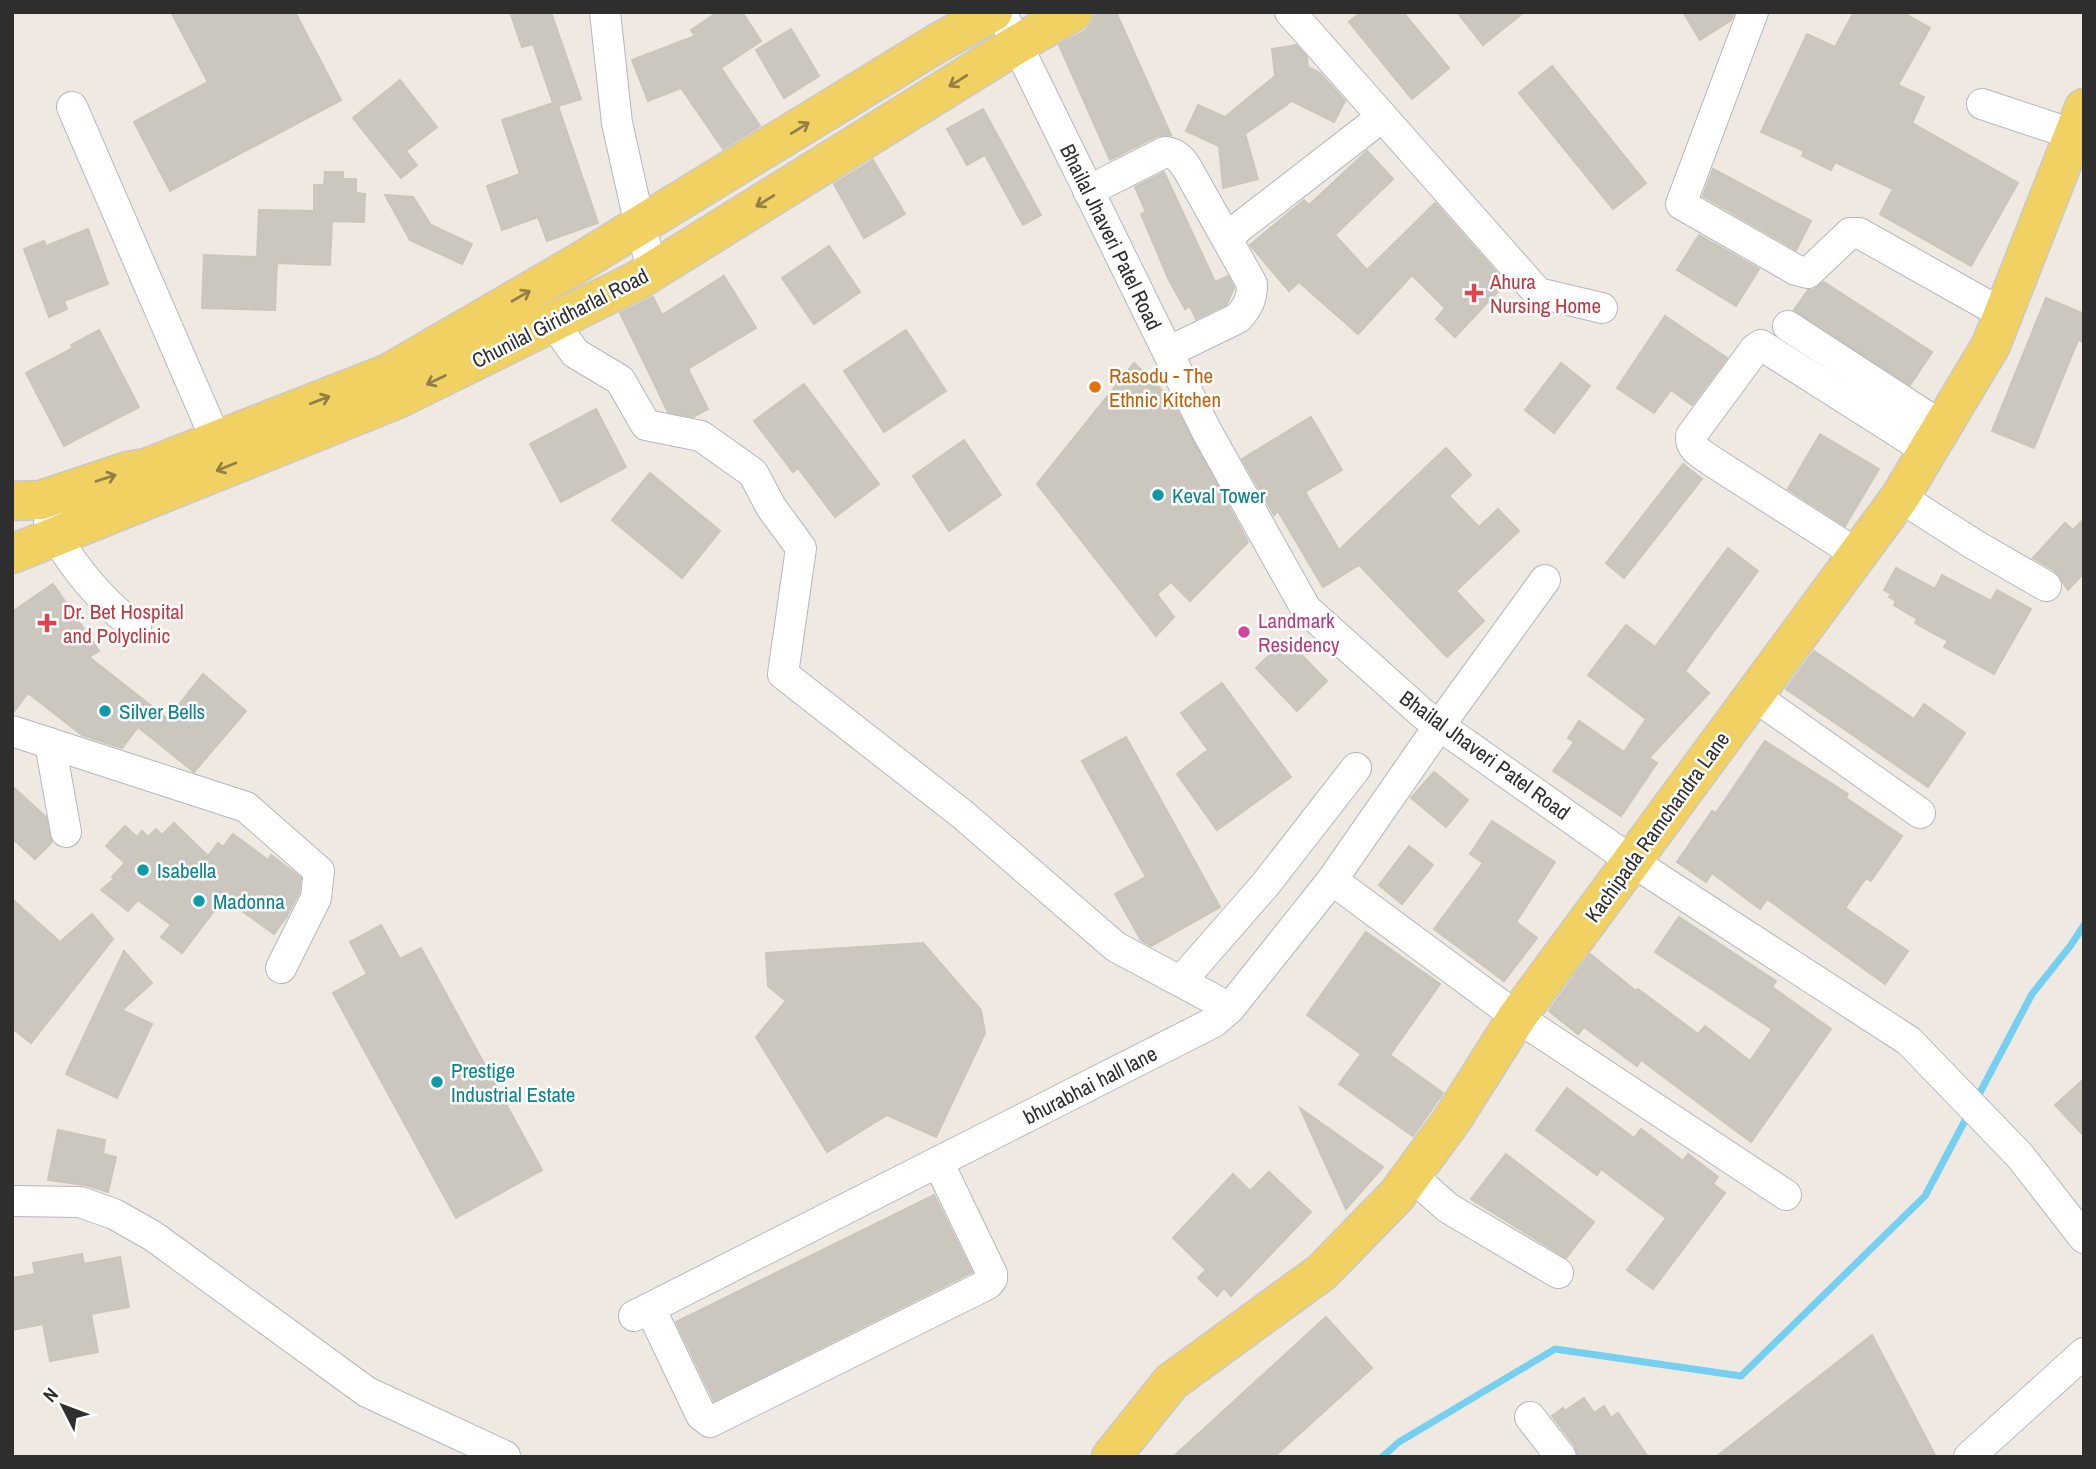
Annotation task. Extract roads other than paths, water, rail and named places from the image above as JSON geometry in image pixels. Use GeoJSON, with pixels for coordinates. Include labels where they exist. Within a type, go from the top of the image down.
{"type":"FeatureCollection","features":[{"type":"Feature","properties":{"kind":"main road","name":"Chunilal Giridharlal Road"},"geometry":{"type":"LineString","coordinates":[[27,500],[146,468],[389,373],[640,226],[936,44],[993,12]]}},
{"type":"Feature","properties":{"kind":"main road","name":"Chunilal Giridharlal Road"},"geometry":{"type":"LineString","coordinates":[[12,554],[400,398],[554,322],[653,271],[1008,28],[1073,12]]}},
{"type":"Feature","properties":{"kind":"main road","name":"Kachipada Ramchandra Lane"},"geometry":{"type":"LineString","coordinates":[[1111,1457],[1171,1382],[1322,1272],[1412,1176],[1452,1120],[1517,1017],[1900,497],[1991,345],[2079,136]]}},
{"type":"Feature","properties":{"kind":"street"},"geometry":{"type":"LineString","coordinates":[[605,12],[617,123],[653,271]]}},
{"type":"Feature","properties":{"kind":"street"},"geometry":{"type":"LineString","coordinates":[[1290,12],[1538,293],[1602,307]]}},
{"type":"Feature","properties":{"kind":"street"},"geometry":{"type":"LineString","coordinates":[[1753,12],[1681,204],[1796,270],[1808,273],[1850,233],[1858,233],[2003,314]]}},
{"type":"Feature","properties":{"kind":"street","name":"Bhailal Jhaveri Patel Road"},"geometry":{"type":"LineString","coordinates":[[1008,28],[1206,430],[1306,609],[1439,726],[1633,862],[1909,1041],[2020,1156],[2084,1238]]}},
{"type":"Feature","properties":{"kind":"street"},"geometry":{"type":"LineString","coordinates":[[1982,104],[2079,136]]}},
{"type":"Feature","properties":{"kind":"street"},"geometry":{"type":"LineString","coordinates":[[72,107],[216,440]]}},
{"type":"Feature","properties":{"kind":"street"},"geometry":{"type":"LineString","coordinates":[[1236,230],[1382,117]]}},
{"type":"Feature","properties":{"kind":"street"},"geometry":{"type":"LineString","coordinates":[[1088,191],[1165,152],[1172,152],[1187,168],[1252,284],[1252,295],[1247,309],[1238,318],[1168,352]]}},
{"type":"Feature","properties":{"kind":"street"},"geometry":{"type":"LineString","coordinates":[[554,322],[575,353],[620,380],[646,425],[701,436],[753,474],[771,507],[801,548],[783,674],[962,814],[1116,947],[1230,1008]]}},
{"type":"Feature","properties":{"kind":"street"},"geometry":{"type":"LineString","coordinates":[[1788,326],[1935,439]]}},
{"type":"Feature","properties":{"kind":"street"},"geometry":{"type":"LineString","coordinates":[[1857,554],[1694,448],[1691,436],[1755,349],[1761,345],[1935,439]]}},
{"type":"Feature","properties":{"kind":"street"},"geometry":{"type":"LineString","coordinates":[[1900,497],[2046,586]]}},
{"type":"Feature","properties":{"kind":"street"},"geometry":{"type":"LineString","coordinates":[[27,500],[96,592],[122,617],[136,626]]}},
{"type":"Feature","properties":{"kind":"street","name":"bhurabhai hall lane"},"geometry":{"type":"LineString","coordinates":[[938,1162],[992,1274],[988,1284],[710,1422],[701,1415],[642,1312],[1214,1022],[1230,1008],[1332,880],[1545,580]]}},
{"type":"Feature","properties":{"kind":"street"},"geometry":{"type":"LineString","coordinates":[[1753,695],[1920,813]]}},
{"type":"Feature","properties":{"kind":"street"},"geometry":{"type":"LineString","coordinates":[[12,731],[246,807],[319,871],[316,898],[281,968]]}},
{"type":"Feature","properties":{"kind":"street"},"geometry":{"type":"LineString","coordinates":[[50,743],[66,832]]}},
{"type":"Feature","properties":{"kind":"street"},"geometry":{"type":"LineString","coordinates":[[1181,981],[1265,885],[1356,768]]}},
{"type":"Feature","properties":{"kind":"street"},"geometry":{"type":"LineString","coordinates":[[1332,880],[1517,1017],[1786,1195]]}},
{"type":"Feature","properties":{"kind":"street"},"geometry":{"type":"LineString","coordinates":[[1412,1176],[1448,1208],[1558,1273]]}},
{"type":"Feature","properties":{"kind":"street"},"geometry":{"type":"LineString","coordinates":[[12,1201],[80,1202],[114,1214],[153,1236],[367,1392],[505,1455]]}},
{"type":"Feature","properties":{"kind":"street"},"geometry":{"type":"LineString","coordinates":[[1969,1457],[2084,1353]]}},
{"type":"Feature","properties":{"kind":"street"},"geometry":{"type":"LineString","coordinates":[[1530,1417],[1561,1457]]}},
{"type":"Feature","properties":{"kind":"waterway"},"geometry":{"type":"LineString","coordinates":[[1976,1100],[2032,994],[2084,925]]}},
{"type":"Feature","properties":{"kind":"waterway"},"geometry":{"type":"LineString","coordinates":[[1382,1457],[1399,1442],[1555,1349],[1741,1376],[1925,1196],[1969,1113]]}},
{"type":"Feature","properties":{"kind":"place","name":"Ahura Nursing Home"},"geometry":{"type":"Point","coordinates":[1474,293]}},
{"type":"Feature","properties":{"kind":"place","name":"Rasodu - The Ethnic Kitchen"},"geometry":{"type":"Point","coordinates":[1095,387]}},
{"type":"Feature","properties":{"kind":"place","name":"Keval Tower"},"geometry":{"type":"Point","coordinates":[1158,495]}},
{"type":"Feature","properties":{"kind":"place","name":"Dr. Bet Hospital and Polyclinic"},"geometry":{"type":"Point","coordinates":[47,623]}},
{"type":"Feature","properties":{"kind":"place","name":"Landmark Residency"},"geometry":{"type":"Point","coordinates":[1244,632]}},
{"type":"Feature","properties":{"kind":"place","name":"Silver Bells"},"geometry":{"type":"Point","coordinates":[105,711]}},
{"type":"Feature","properties":{"kind":"place","name":"Isabella"},"geometry":{"type":"Point","coordinates":[143,870]}},
{"type":"Feature","properties":{"kind":"place","name":"Madonna"},"geometry":{"type":"Point","coordinates":[199,901]}},
{"type":"Feature","properties":{"kind":"place","name":"Prestige Industrial Estate"},"geometry":{"type":"Point","coordinates":[437,1082]}}]}
